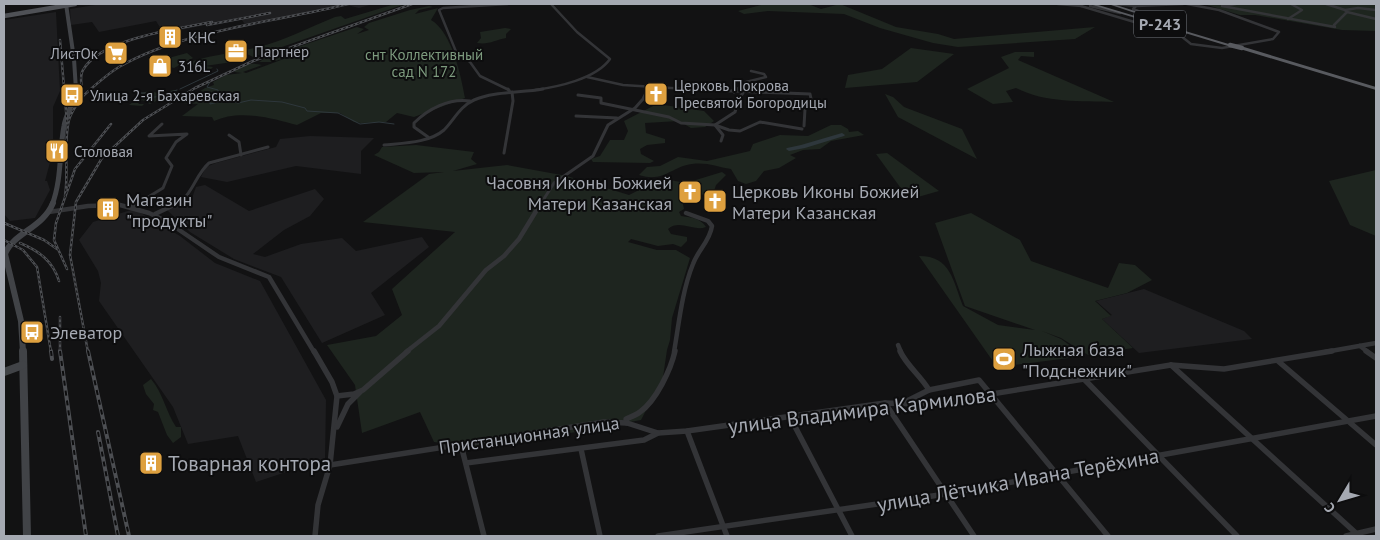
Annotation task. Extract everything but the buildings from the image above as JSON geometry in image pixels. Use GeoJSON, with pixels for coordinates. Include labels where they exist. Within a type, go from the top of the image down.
{"type":"FeatureCollection","features":[{"type":"Feature","properties":{"kind":"highway","name":"Р-243"},"geometry":{"type":"LineString","coordinates":[[1091,4],[1231,44]]}},
{"type":"Feature","properties":{"kind":"highway","name":"Р-243"},"geometry":{"type":"LineString","coordinates":[[1111,4],[1243,48],[1376,88]]}},
{"type":"Feature","properties":{"kind":"main road"},"geometry":{"type":"LineString","coordinates":[[27,536],[21,320],[5,250],[38,226],[49,212],[59,180],[66,118],[76,94],[66,4]]}},
{"type":"Feature","properties":{"kind":"main road"},"geometry":{"type":"LineString","coordinates":[[4,15],[75,4]]}},
{"type":"Feature","properties":{"kind":"main road"},"geometry":{"type":"LineString","coordinates":[[4,372],[23,366]]}},
{"type":"Feature","properties":{"kind":"street"},"geometry":{"type":"LineString","coordinates":[[504,153],[513,101],[510,91],[480,76],[470,62],[457,54],[439,10],[443,8],[508,4]]}},
{"type":"Feature","properties":{"kind":"street"},"geometry":{"type":"LineString","coordinates":[[384,146],[428,138],[442,132],[465,103],[470,101],[510,91],[558,87],[587,77],[606,65],[610,59],[577,32],[551,4]]}},
{"type":"Feature","properties":{"kind":"street"},"geometry":{"type":"LineString","coordinates":[[1058,4],[1095,6],[1120,13]]}},
{"type":"Feature","properties":{"kind":"street"},"geometry":{"type":"LineString","coordinates":[[1111,4],[1137,6],[1183,4]]}},
{"type":"Feature","properties":{"kind":"street"},"geometry":{"type":"LineString","coordinates":[[1081,5],[1181,36],[1191,44],[1211,47],[1232,47],[1273,39],[1279,32],[1211,8],[1187,4]]}},
{"type":"Feature","properties":{"kind":"street"},"geometry":{"type":"LineString","coordinates":[[1211,8],[1236,4]]}},
{"type":"Feature","properties":{"kind":"street"},"geometry":{"type":"LineString","coordinates":[[1288,19],[1302,10],[1291,4]]}},
{"type":"Feature","properties":{"kind":"street"},"geometry":{"type":"LineString","coordinates":[[1326,4],[1376,19]]}},
{"type":"Feature","properties":{"kind":"street"},"geometry":{"type":"LineString","coordinates":[[1137,6],[1133,9],[1158,19]]}},
{"type":"Feature","properties":{"kind":"street"},"geometry":{"type":"LineString","coordinates":[[1222,6],[1335,27],[1334,25],[1346,11],[1358,8],[1376,10]]}},
{"type":"Feature","properties":{"kind":"street"},"geometry":{"type":"LineString","coordinates":[[734,92],[746,82],[766,77],[764,74],[751,71]]}},
{"type":"Feature","properties":{"kind":"street"},"geometry":{"type":"LineString","coordinates":[[578,95],[601,98],[601,102],[669,117],[680,123],[716,125],[729,130],[740,131],[760,122],[803,127],[805,109],[812,103],[810,94],[776,96],[648,87],[602,81],[587,77]]}},
{"type":"Feature","properties":{"kind":"street"},"geometry":{"type":"LineString","coordinates":[[335,430],[348,404],[387,367],[439,326],[486,270],[504,256],[519,239],[554,183],[593,156],[608,125],[634,109],[643,99],[648,87]]}},
{"type":"Feature","properties":{"kind":"street"},"geometry":{"type":"LineString","coordinates":[[716,125],[736,112],[739,106],[739,98],[743,93]]}},
{"type":"Feature","properties":{"kind":"street"},"geometry":{"type":"LineString","coordinates":[[428,138],[414,127],[419,117],[433,108],[466,100],[470,101]]}},
{"type":"Feature","properties":{"kind":"street"},"geometry":{"type":"LineString","coordinates":[[576,116],[617,118]]}},
{"type":"Feature","properties":{"kind":"street"},"geometry":{"type":"LineString","coordinates":[[131,207],[163,188],[172,166],[166,158],[176,142],[187,134],[149,136],[162,124]]}},
{"type":"Feature","properties":{"kind":"street"},"geometry":{"type":"LineString","coordinates":[[716,125],[723,135],[721,141]]}},
{"type":"Feature","properties":{"kind":"street"},"geometry":{"type":"LineString","coordinates":[[229,135],[239,142],[241,155]]}},
{"type":"Feature","properties":{"kind":"street"},"geometry":{"type":"LineString","coordinates":[[155,214],[183,202],[205,166],[268,147]]}},
{"type":"Feature","properties":{"kind":"street"},"geometry":{"type":"LineString","coordinates":[[49,212],[99,204],[131,207],[155,214],[219,257],[269,278],[332,382],[337,396],[330,465],[318,505],[315,536]]}},
{"type":"Feature","properties":{"kind":"street","name":"Пристанционная улица"},"geometry":{"type":"LineString","coordinates":[[330,465],[604,422],[627,423],[626,419],[641,412],[652,400],[669,372],[693,262],[711,235],[712,226],[708,221],[686,213]]}},
{"type":"Feature","properties":{"kind":"street","name":"улица Владимира Кармилова"},"geometry":{"type":"LineString","coordinates":[[466,463],[644,440],[658,433],[687,431],[885,403],[942,402],[1171,365],[1224,369],[1376,343]]}},
{"type":"Feature","properties":{"kind":"street"},"geometry":{"type":"LineString","coordinates":[[898,345],[906,364],[919,374],[929,390]]}},
{"type":"Feature","properties":{"kind":"street"},"geometry":{"type":"LineString","coordinates":[[1360,346],[1376,358]]}},
{"type":"Feature","properties":{"kind":"street"},"geometry":{"type":"LineString","coordinates":[[1278,361],[1376,445]]}},
{"type":"Feature","properties":{"kind":"street"},"geometry":{"type":"LineString","coordinates":[[1171,365],[1357,534]]}},
{"type":"Feature","properties":{"kind":"street"},"geometry":{"type":"LineString","coordinates":[[1083,378],[1237,536]]}},
{"type":"Feature","properties":{"kind":"street"},"geometry":{"type":"LineString","coordinates":[[904,403],[929,390],[978,380],[1108,536]]}},
{"type":"Feature","properties":{"kind":"street"},"geometry":{"type":"LineString","coordinates":[[337,396],[363,390]]}},
{"type":"Feature","properties":{"kind":"street"},"geometry":{"type":"LineString","coordinates":[[885,403],[974,536]]}},
{"type":"Feature","properties":{"kind":"street","name":"улица Лётчика Ивана Терёхина"},"geometry":{"type":"LineString","coordinates":[[658,536],[946,494],[1376,416]]}},
{"type":"Feature","properties":{"kind":"street"},"geometry":{"type":"LineString","coordinates":[[790,417],[852,536]]}},
{"type":"Feature","properties":{"kind":"street"},"geometry":{"type":"LineString","coordinates":[[627,423],[658,433]]}},
{"type":"Feature","properties":{"kind":"street"},"geometry":{"type":"LineString","coordinates":[[687,431],[727,536]]}},
{"type":"Feature","properties":{"kind":"street"},"geometry":{"type":"LineString","coordinates":[[461,445],[484,536]]}},
{"type":"Feature","properties":{"kind":"street"},"geometry":{"type":"LineString","coordinates":[[581,449],[600,536]]}},
{"type":"Feature","properties":{"kind":"street"},"geometry":{"type":"LineString","coordinates":[[1346,536],[1376,529]]}},
{"type":"Feature","properties":{"kind":"shaded area"},"geometry":{"type":"Polygon","coordinates":[[[101,4],[373,4],[359,8],[347,5],[246,26],[242,20],[235,21],[234,19],[171,32],[175,38],[167,39],[156,21],[99,32],[92,22],[71,25],[70,9],[101,4]]]}},
{"type":"Feature","properties":{"kind":"shaded area"},"geometry":{"type":"Polygon","coordinates":[[[56,12],[60,91],[53,107],[53,151],[45,181],[47,181],[50,190],[35,218],[10,221],[4,214],[4,20],[56,12]]]}},
{"type":"Feature","properties":{"kind":"shaded area"},"geometry":{"type":"Polygon","coordinates":[[[310,136],[374,138],[361,151],[361,174],[296,166],[227,182],[201,177],[206,167],[216,163],[276,147],[280,139],[310,136]]]}},
{"type":"Feature","properties":{"kind":"shaded area"},"geometry":{"type":"Polygon","coordinates":[[[205,185],[249,211],[315,189],[324,199],[310,216],[284,230],[253,254],[265,257],[301,244],[342,238],[356,251],[422,237],[429,247],[371,293],[385,315],[322,343],[281,277],[234,259],[190,232],[167,210],[192,198],[196,187],[205,185]]]}},
{"type":"Feature","properties":{"kind":"shaded area"},"geometry":{"type":"Polygon","coordinates":[[[134,209],[180,236],[215,263],[260,281],[326,400],[325,459],[256,482],[238,436],[188,444],[173,407],[99,301],[101,283],[98,271],[79,240],[93,222],[134,209]]]}},
{"type":"Feature","properties":{"kind":"shaded area"},"geometry":{"type":"Polygon","coordinates":[[[1144,289],[1244,331],[1252,339],[1139,353],[1102,319],[1112,315],[1096,301],[1144,289]]]}},
{"type":"Feature","properties":{"kind":"green space"},"geometry":{"type":"Polygon","coordinates":[[[395,4],[405,4],[253,57],[247,54],[232,62],[205,66],[213,67],[209,71],[194,67],[195,65],[189,67],[182,65],[200,59],[268,44],[287,38],[335,17],[341,16],[345,19],[395,4]]]}},
{"type":"Feature","properties":{"kind":"green space"},"geometry":{"type":"Polygon","coordinates":[[[765,4],[808,4],[821,9],[840,4],[896,27],[938,34],[954,39],[1095,27],[1075,39],[958,47],[933,43],[880,28],[844,14],[768,11],[744,14],[738,11],[765,4]]]}},
{"type":"Feature","properties":{"kind":"green space"},"geometry":{"type":"Polygon","coordinates":[[[1204,4],[1374,4],[1376,7],[1376,31],[1342,30],[1255,15],[1240,15],[1204,4]]]}},
{"type":"Feature","properties":{"kind":"green space","name":"снт Коллективный сад N 172"},"geometry":{"type":"Polygon","coordinates":[[[429,6],[433,7],[419,10],[415,14],[438,8],[431,20],[445,34],[450,44],[458,67],[465,98],[414,117],[397,113],[386,122],[354,122],[340,113],[321,113],[297,125],[244,115],[224,117],[214,121],[212,117],[182,116],[198,104],[182,103],[205,88],[214,85],[213,82],[226,75],[242,73],[234,72],[243,65],[262,65],[243,72],[246,73],[289,57],[272,62],[259,62],[265,58],[357,27],[364,29],[357,34],[369,30],[364,27],[369,23],[429,6]]]}},
{"type":"Feature","properties":{"kind":"green space"},"geometry":{"type":"Polygon","coordinates":[[[505,28],[511,29],[506,34],[506,38],[489,43],[477,43],[481,38],[480,32],[505,28]]]}},
{"type":"Feature","properties":{"kind":"green space"},"geometry":{"type":"Polygon","coordinates":[[[911,48],[954,54],[917,82],[845,88],[848,75],[882,69],[911,48]]]}},
{"type":"Feature","properties":{"kind":"green space"},"geometry":{"type":"Polygon","coordinates":[[[1015,52],[1034,52],[1034,57],[1021,56],[1018,60],[1114,102],[1051,99],[1016,88],[1006,91],[1013,102],[993,104],[967,89],[1009,68],[1001,57],[1015,52]]]}},
{"type":"Feature","properties":{"kind":"green space"},"geometry":{"type":"Polygon","coordinates":[[[187,53],[193,58],[174,68],[167,66],[172,63],[161,60],[187,53]]]}},
{"type":"Feature","properties":{"kind":"green space"},"geometry":{"type":"Polygon","coordinates":[[[178,90],[150,104],[142,100],[138,104],[144,104],[142,106],[129,105],[137,99],[141,100],[144,96],[141,93],[148,91],[162,93],[178,90]]]}},
{"type":"Feature","properties":{"kind":"green space"},"geometry":{"type":"Polygon","coordinates":[[[885,94],[893,97],[904,107],[962,129],[977,159],[898,117],[885,94]]]}},
{"type":"Feature","properties":{"kind":"green space"},"geometry":{"type":"Polygon","coordinates":[[[657,104],[704,111],[714,121],[705,127],[691,128],[679,121],[645,123],[646,133],[665,139],[665,143],[647,145],[640,149],[641,154],[654,161],[650,163],[593,162],[591,159],[600,156],[610,140],[624,140],[628,131],[624,121],[657,104]]]}},
{"type":"Feature","properties":{"kind":"green space"},"geometry":{"type":"Polygon","coordinates":[[[831,125],[841,125],[848,129],[849,132],[858,131],[864,135],[831,141],[820,149],[803,150],[790,155],[796,158],[779,168],[764,171],[756,181],[746,184],[738,181],[731,169],[702,164],[684,166],[661,176],[648,177],[639,175],[647,167],[660,166],[678,157],[707,161],[750,151],[753,144],[780,135],[808,136],[831,125]]]}},
{"type":"Feature","properties":{"kind":"green space"},"geometry":{"type":"Polygon","coordinates":[[[416,145],[474,152],[471,159],[477,164],[453,171],[507,165],[567,176],[629,195],[657,181],[670,180],[686,183],[722,172],[726,175],[716,185],[713,194],[693,195],[682,200],[684,209],[679,212],[681,216],[698,220],[706,227],[696,228],[677,225],[668,229],[671,234],[687,237],[687,241],[681,247],[673,244],[658,246],[631,239],[628,242],[657,250],[676,250],[690,258],[672,318],[663,377],[641,420],[484,449],[434,442],[420,412],[362,433],[355,385],[327,345],[376,336],[402,315],[392,289],[455,232],[363,222],[429,174],[444,172],[414,173],[374,155],[382,147],[416,145]]]}},
{"type":"Feature","properties":{"kind":"green space"},"geometry":{"type":"Polygon","coordinates":[[[887,153],[939,191],[918,197],[900,187],[876,154],[887,153]]]}},
{"type":"Feature","properties":{"kind":"green space"},"geometry":{"type":"Polygon","coordinates":[[[1376,170],[1376,236],[1350,225],[1329,181],[1376,170]]]}},
{"type":"Feature","properties":{"kind":"green space"},"geometry":{"type":"Polygon","coordinates":[[[971,213],[1020,240],[1031,261],[1108,288],[1119,263],[1135,265],[1152,280],[1127,293],[1095,301],[1111,316],[1102,319],[1133,348],[1088,355],[1061,338],[1042,331],[1061,339],[1085,356],[997,367],[919,256],[930,257],[944,265],[953,279],[963,306],[998,325],[1035,330],[965,306],[935,223],[971,213]]]}},
{"type":"Feature","properties":{"kind":"green space"},"geometry":{"type":"Polygon","coordinates":[[[151,379],[159,390],[176,427],[181,427],[181,437],[173,443],[167,435],[158,412],[153,410],[154,404],[146,394],[143,385],[151,379]]]}},
{"type":"Feature","properties":{"kind":"waterway"},"geometry":{"type":"LineString","coordinates":[[180,89],[218,71],[217,69]]}},
{"type":"Feature","properties":{"kind":"waterway"},"geometry":{"type":"LineString","coordinates":[[210,82],[207,87],[218,90],[219,95],[210,100],[210,104],[227,100],[238,103],[251,100],[282,102],[305,108],[307,111],[338,113],[360,124],[379,122],[394,124]]}},
{"type":"Feature","properties":{"kind":"waterway"},"geometry":{"type":"LineString","coordinates":[[141,93],[147,93],[147,97],[155,97],[177,90]]}},
{"type":"Feature","properties":{"kind":"waterway"},"geometry":{"type":"LineString","coordinates":[[789,149],[842,135]]}},
{"type":"Feature","properties":{"kind":"railway"},"geometry":{"type":"LineString","coordinates":[[83,96],[119,67],[144,54],[172,44],[231,28],[348,4]]}},
{"type":"Feature","properties":{"kind":"railway"},"geometry":{"type":"LineString","coordinates":[[88,352],[70,255],[76,202],[102,158],[143,120],[195,88],[253,61],[412,4]]}},
{"type":"Feature","properties":{"kind":"railway"},"geometry":{"type":"LineString","coordinates":[[207,25],[270,13]]}},
{"type":"Feature","properties":{"kind":"railway"},"geometry":{"type":"LineString","coordinates":[[65,196],[67,129],[70,117],[81,96],[81,76],[83,70],[92,59],[106,50],[142,37],[212,22]]}},
{"type":"Feature","properties":{"kind":"railway"},"geometry":{"type":"LineString","coordinates":[[60,40],[67,123]]}},
{"type":"Feature","properties":{"kind":"railway"},"geometry":{"type":"LineString","coordinates":[[67,269],[54,240],[56,223],[75,169],[111,124]]}},
{"type":"Feature","properties":{"kind":"railway"},"geometry":{"type":"LineString","coordinates":[[4,223],[44,240],[57,249]]}},
{"type":"Feature","properties":{"kind":"railway"},"geometry":{"type":"LineString","coordinates":[[4,240],[23,250],[37,267],[51,352]]}},
{"type":"Feature","properties":{"kind":"railway"},"geometry":{"type":"LineString","coordinates":[[20,243],[49,262],[59,281]]}},
{"type":"Feature","properties":{"kind":"railway"},"geometry":{"type":"LineString","coordinates":[[60,317],[60,351]]}},
{"type":"Feature","properties":{"kind":"railway"},"geometry":{"type":"LineString","coordinates":[[51,351],[52,359]]}},
{"type":"Feature","properties":{"kind":"railway"},"geometry":{"type":"LineString","coordinates":[[60,351],[86,536]]}},
{"type":"Feature","properties":{"kind":"railway"},"geometry":{"type":"LineString","coordinates":[[88,351],[129,536]]}},
{"type":"Feature","properties":{"kind":"railway"},"geometry":{"type":"LineString","coordinates":[[98,432],[118,536]]}},
{"type":"Feature","properties":{"kind":"place","name":"КНС"},"geometry":{"type":"Point","coordinates":[170,37]}},
{"type":"Feature","properties":{"kind":"place","name":"Партнер"},"geometry":{"type":"Point","coordinates":[236,51]}},
{"type":"Feature","properties":{"kind":"place","name":"ЛистОк"},"geometry":{"type":"Point","coordinates":[116,53]}},
{"type":"Feature","properties":{"kind":"place","name":"316L"},"geometry":{"type":"Point","coordinates":[160,66]}},
{"type":"Feature","properties":{"kind":"place","name":"Церковь Покрова Пресвятой Богородицы"},"geometry":{"type":"Point","coordinates":[656,94]}},
{"type":"Feature","properties":{"kind":"place","name":"Улица 2-я Бахаревская"},"geometry":{"type":"Point","coordinates":[72,95]}},
{"type":"Feature","properties":{"kind":"place","name":"Столовая"},"geometry":{"type":"Point","coordinates":[57,151]}},
{"type":"Feature","properties":{"kind":"place","name":"Часовня Иконы Божией Матери Казанская"},"geometry":{"type":"Point","coordinates":[690,192]}},
{"type":"Feature","properties":{"kind":"place","name":"Церковь Иконы Божией Матери Казанская"},"geometry":{"type":"Point","coordinates":[715,201]}},
{"type":"Feature","properties":{"kind":"place","name":"Магазин \"продукты\""},"geometry":{"type":"Point","coordinates":[108,209]}},
{"type":"Feature","properties":{"kind":"place","name":"Элеватор"},"geometry":{"type":"Point","coordinates":[32,332]}},
{"type":"Feature","properties":{"kind":"place","name":"Лыжная база \"Подснежник\""},"geometry":{"type":"Point","coordinates":[1004,359]}},
{"type":"Feature","properties":{"kind":"place","name":"Товарная контора"},"geometry":{"type":"Point","coordinates":[151,463]}}]}
